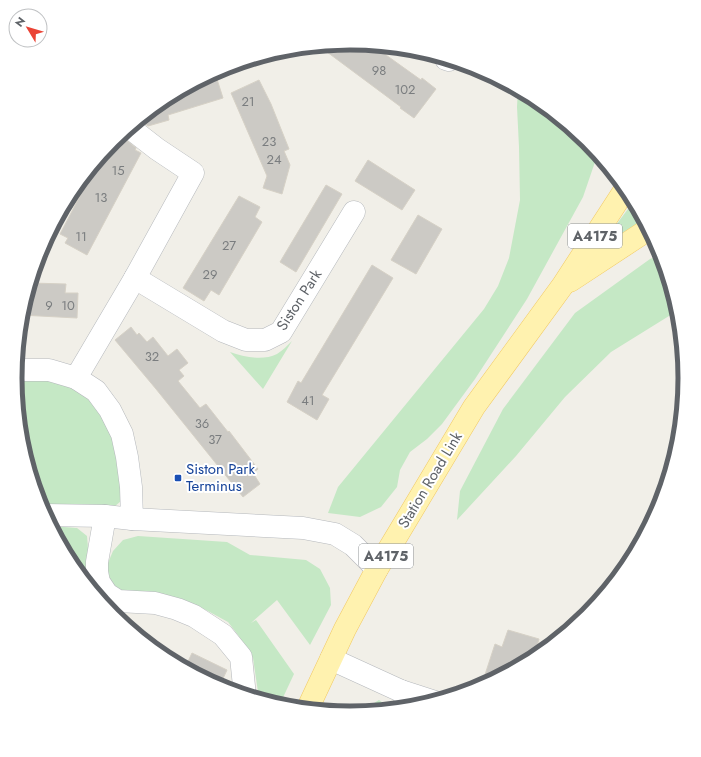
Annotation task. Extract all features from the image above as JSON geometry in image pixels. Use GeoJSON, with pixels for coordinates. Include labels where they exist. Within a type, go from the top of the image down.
{"type":"FeatureCollection","features":[{"type":"Feature","properties":{"kind":"main road","name":"Station Road Link"},"geometry":{"type":"LineString","coordinates":[[310,704],[345,629],[474,407],[563,284],[622,194]]}},
{"type":"Feature","properties":{"kind":"main road","name":"Station Road Link"},"geometry":{"type":"LineString","coordinates":[[563,284],[644,232]]}},
{"type":"Feature","properties":{"kind":"street"},"geometry":{"type":"LineString","coordinates":[[76,378],[135,278],[192,173],[135,132]]}},
{"type":"Feature","properties":{"kind":"street","name":"Siston Park"},"geometry":{"type":"LineString","coordinates":[[135,278],[223,331],[246,340],[265,340],[281,332],[354,212]]}},
{"type":"Feature","properties":{"kind":"street"},"geometry":{"type":"LineString","coordinates":[[22,370],[49,370],[76,378],[96,391],[110,410],[122,434],[131,487],[132,518]]}},
{"type":"Feature","properties":{"kind":"street"},"geometry":{"type":"LineString","coordinates":[[52,515],[105,516],[303,528],[335,534],[353,545],[378,570]]}},
{"type":"Feature","properties":{"kind":"street"},"geometry":{"type":"LineString","coordinates":[[103,594],[99,582],[97,562],[105,516]]}},
{"type":"Feature","properties":{"kind":"street"},"geometry":{"type":"LineString","coordinates":[[106,598],[118,601],[155,603],[178,609],[194,616],[223,634],[241,658],[244,690]]}},
{"type":"Feature","properties":{"kind":"street"},"geometry":{"type":"LineString","coordinates":[[331,659],[407,699],[418,700]]}},
{"type":"Feature","properties":{"kind":"green space"},"geometry":{"type":"Polygon","coordinates":[[[518,96],[550,118],[583,146],[594,158],[595,162],[583,197],[527,299],[475,379],[442,424],[427,439],[410,452],[400,470],[397,487],[381,507],[360,517],[328,513],[338,487],[484,309],[498,286],[509,258],[520,200],[518,96]]]}},
{"type":"Feature","properties":{"kind":"green space"},"geometry":{"type":"Polygon","coordinates":[[[630,206],[639,222],[604,247],[600,247],[599,243],[613,229],[630,206]]]}},
{"type":"Feature","properties":{"kind":"green space"},"geometry":{"type":"Polygon","coordinates":[[[655,257],[662,273],[673,314],[611,352],[565,397],[516,456],[457,520],[460,491],[503,409],[575,313],[650,259],[655,257]]]}},
{"type":"Feature","properties":{"kind":"green space"},"geometry":{"type":"Polygon","coordinates":[[[292,341],[263,389],[230,352],[247,357],[260,358],[272,356],[277,354],[292,341]]]}},
{"type":"Feature","properties":{"kind":"green space"},"geometry":{"type":"Polygon","coordinates":[[[22,378],[49,378],[70,385],[88,399],[99,411],[110,431],[124,482],[121,501],[114,507],[103,508],[47,504],[39,484],[28,443],[22,378]]]}},
{"type":"Feature","properties":{"kind":"green space"},"geometry":{"type":"Polygon","coordinates":[[[57,526],[77,528],[87,536],[88,575],[77,561],[57,526]]]}},
{"type":"Feature","properties":{"kind":"green space"},"geometry":{"type":"Polygon","coordinates":[[[138,536],[227,542],[250,555],[306,560],[320,569],[330,588],[331,605],[310,645],[277,600],[251,623],[256,620],[294,674],[282,700],[258,694],[253,658],[228,622],[206,610],[121,592],[108,582],[105,570],[113,551],[123,540],[138,536]]]}},
{"type":"Feature","properties":{"kind":"green space"},"geometry":{"type":"Polygon","coordinates":[[[379,700],[385,705],[372,706],[369,706],[379,700]]]}},
{"type":"Feature","properties":{"kind":"building"},"geometry":{"type":"Polygon","coordinates":[[[350,50],[382,52],[436,89],[414,118],[400,108],[401,107],[326,51],[350,50]]]}},
{"type":"Feature","properties":{"kind":"building"},"geometry":{"type":"Polygon","coordinates":[[[217,79],[223,98],[168,115],[169,120],[148,126],[144,123],[168,105],[217,79]]]}},
{"type":"Feature","properties":{"kind":"building"},"geometry":{"type":"Polygon","coordinates":[[[259,80],[271,104],[289,149],[284,151],[290,165],[282,194],[263,188],[267,176],[231,93],[259,80]]]}},
{"type":"Feature","properties":{"kind":"building"},"geometry":{"type":"Polygon","coordinates":[[[125,139],[136,148],[135,150],[141,153],[87,255],[65,243],[68,238],[60,234],[87,184],[118,146],[125,139]]]}},
{"type":"Feature","properties":{"kind":"building"},"geometry":{"type":"Polygon","coordinates":[[[368,160],[415,190],[402,210],[355,181],[368,160]]]}},
{"type":"Feature","properties":{"kind":"building"},"geometry":{"type":"Polygon","coordinates":[[[326,185],[342,194],[296,272],[280,262],[326,185]]]}},
{"type":"Feature","properties":{"kind":"building"},"geometry":{"type":"Polygon","coordinates":[[[239,196],[260,207],[255,217],[262,222],[219,295],[211,290],[204,301],[183,288],[239,196]]]}},
{"type":"Feature","properties":{"kind":"building"},"geometry":{"type":"Polygon","coordinates":[[[418,215],[442,229],[416,274],[391,260],[418,215]]]}},
{"type":"Feature","properties":{"kind":"building"},"geometry":{"type":"Polygon","coordinates":[[[372,265],[393,278],[322,395],[329,399],[317,420],[287,402],[298,381],[301,383],[372,265]]]}},
{"type":"Feature","properties":{"kind":"building"},"geometry":{"type":"Polygon","coordinates":[[[36,283],[66,284],[65,293],[78,293],[77,318],[28,315],[36,283]]]}},
{"type":"Feature","properties":{"kind":"building"},"geometry":{"type":"Polygon","coordinates":[[[131,327],[137,335],[139,333],[147,342],[153,337],[168,356],[177,349],[188,363],[179,370],[184,376],[178,381],[200,408],[206,404],[258,469],[253,473],[260,484],[243,497],[115,340],[131,327]]]}},
{"type":"Feature","properties":{"kind":"building"},"geometry":{"type":"Polygon","coordinates":[[[508,630],[539,639],[536,650],[533,652],[484,679],[495,644],[502,647],[508,630]]]}},
{"type":"Feature","properties":{"kind":"building"},"geometry":{"type":"Polygon","coordinates":[[[192,653],[227,670],[222,681],[187,664],[192,653]]]}},
{"type":"Feature","properties":{"kind":"place","name":"Siston Park Terminus"},"geometry":{"type":"Point","coordinates":[178,478]}}]}
